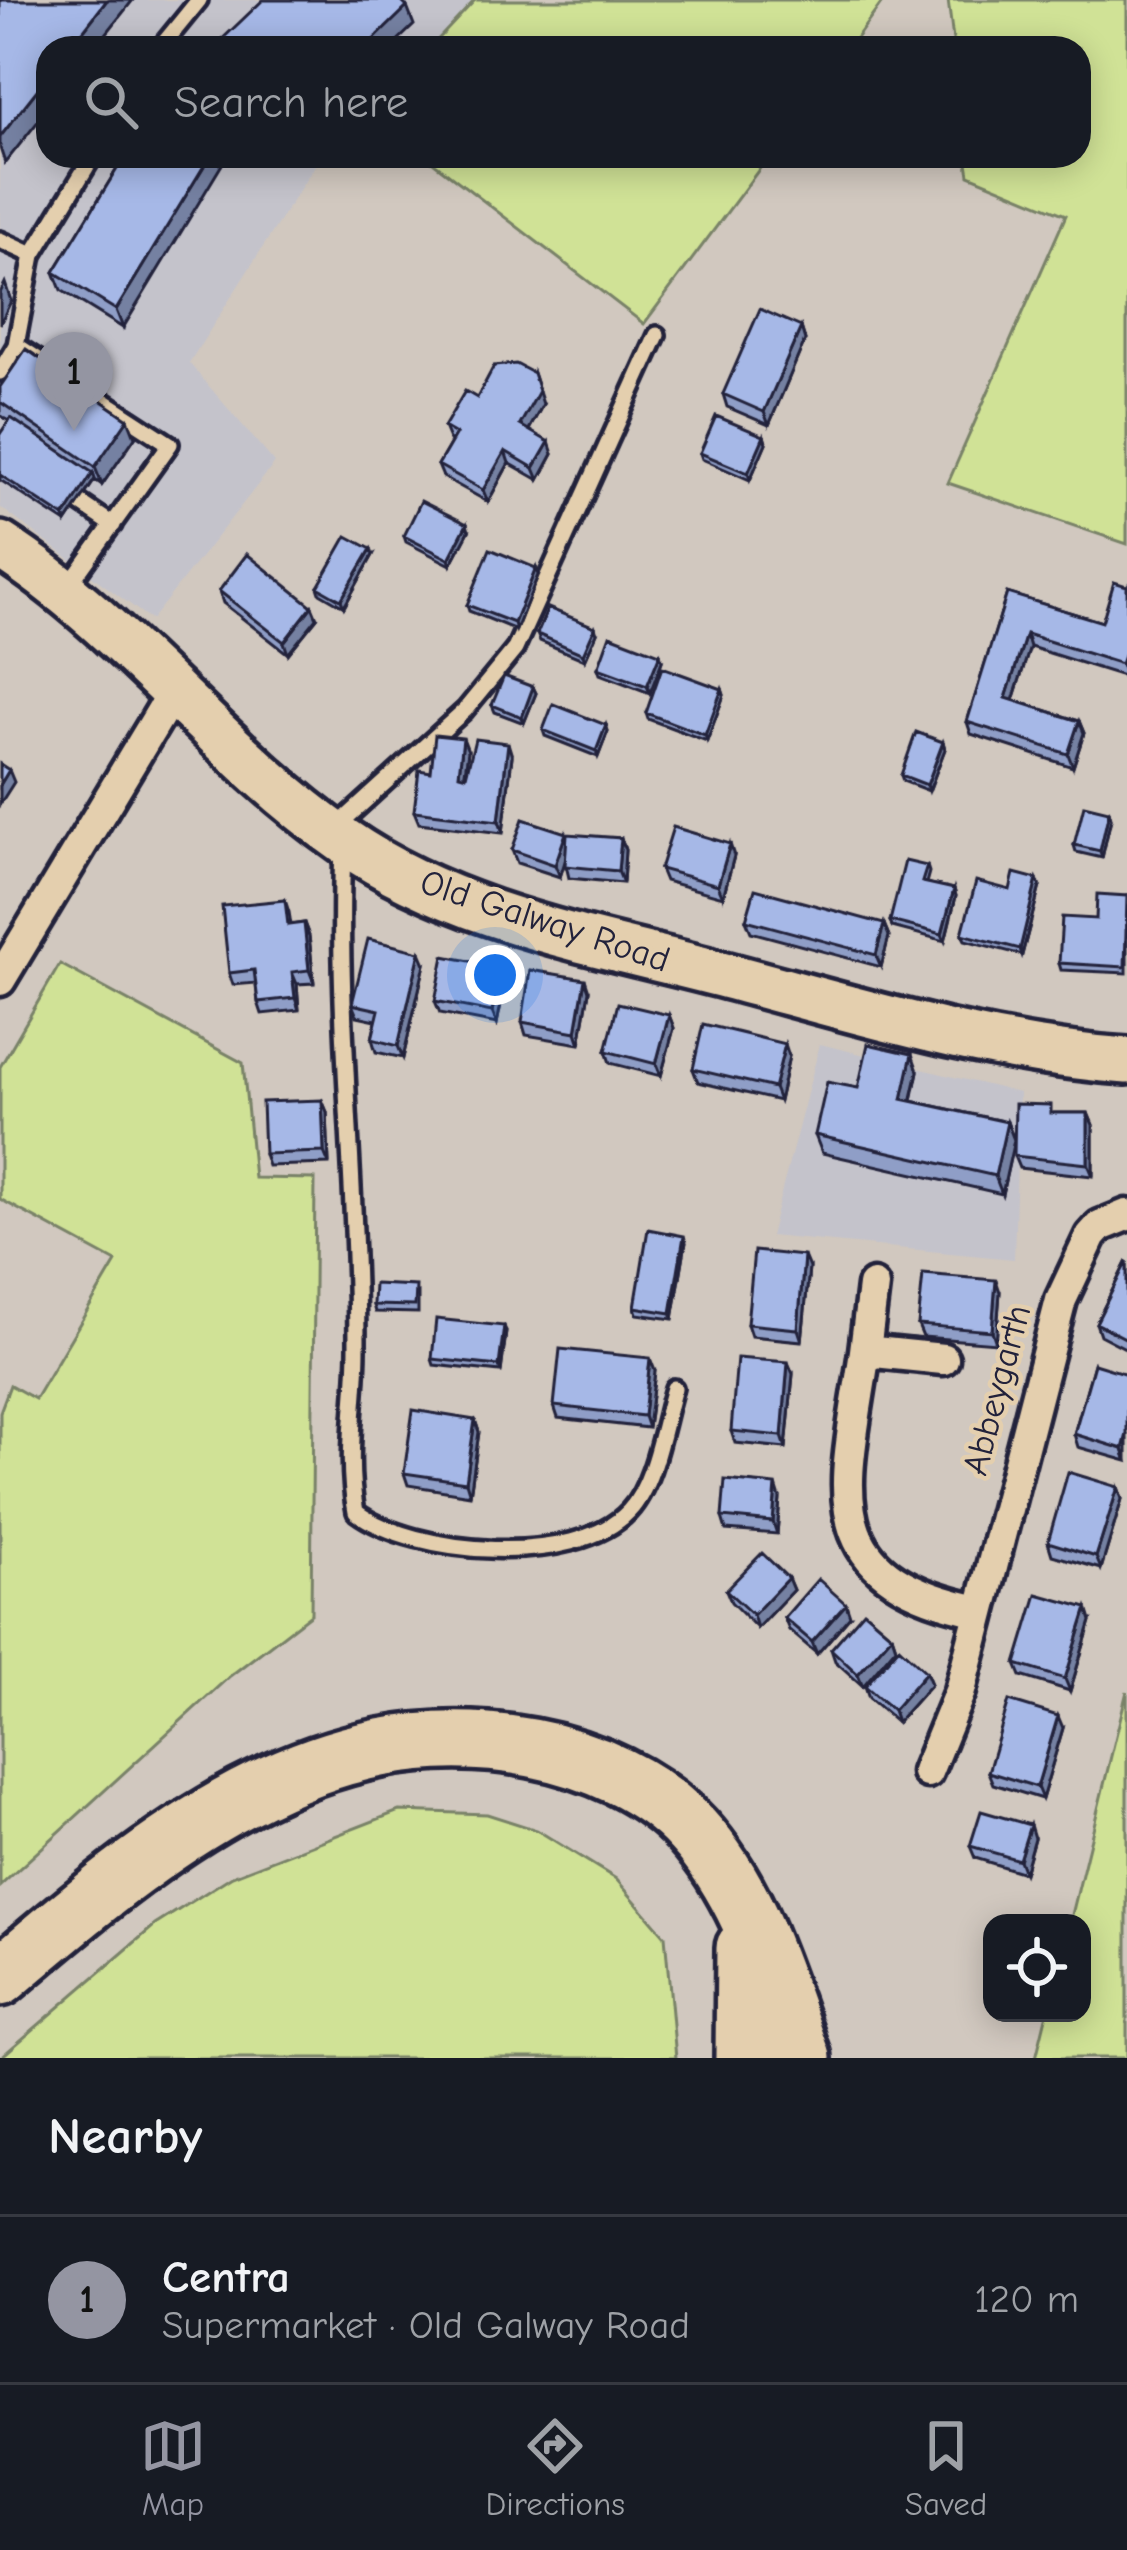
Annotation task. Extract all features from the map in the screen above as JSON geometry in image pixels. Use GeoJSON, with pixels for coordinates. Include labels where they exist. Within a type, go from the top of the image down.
{"type":"FeatureCollection","features":[{"type":"Feature","properties":{"kind":"highway"},"geometry":{"type":"LineString","coordinates":[[0,1977],[104,1888],[202,1821],[292,1774],[367,1748],[428,1737],[500,1742],[569,1755],[627,1780],[672,1809],[696,1834],[744,1902],[802,2058]]}},
{"type":"Feature","properties":{"kind":"highway"},"geometry":{"type":"LineString","coordinates":[[744,1902],[744,2058]]}},
{"type":"Feature","properties":{"kind":"main road","name":"Old Galway Road"},"geometry":{"type":"LineString","coordinates":[[0,545],[63,593],[338,836],[426,888],[508,917],[998,1045],[1127,1061]]}},
{"type":"Feature","properties":{"kind":"street"},"geometry":{"type":"LineString","coordinates":[[0,980],[172,694]]}},
{"type":"Feature","properties":{"kind":"street","name":"Abbeygarth"},"geometry":{"type":"LineString","coordinates":[[927,1772],[960,1691],[1061,1300],[1091,1236],[1127,1215]]}},
{"type":"Feature","properties":{"kind":"street"},"geometry":{"type":"LineString","coordinates":[[873,1286],[845,1493],[854,1539],[864,1554],[925,1595],[980,1611]]}},
{"type":"Feature","properties":{"kind":"street","name":"Abbeygarth"},"geometry":{"type":"LineString","coordinates":[[865,1352],[943,1359]]}},
{"type":"Feature","properties":{"kind":"lane"},"geometry":{"type":"LineString","coordinates":[[170,36],[199,0]]}},
{"type":"Feature","properties":{"kind":"lane"},"geometry":{"type":"LineString","coordinates":[[0,373],[16,345],[33,255],[86,168]]}},
{"type":"Feature","properties":{"kind":"lane"},"geometry":{"type":"LineString","coordinates":[[0,240],[33,255]]}},
{"type":"Feature","properties":{"kind":"lane"},"geometry":{"type":"LineString","coordinates":[[657,335],[515,650],[465,710],[338,836],[338,962],[357,1349],[348,1472],[356,1512],[381,1530],[446,1544],[545,1548],[595,1535],[631,1510],[674,1388]]}},
{"type":"Feature","properties":{"kind":"lane"},"geometry":{"type":"LineString","coordinates":[[16,345],[170,444],[63,593]]}},
{"type":"Feature","properties":{"kind":"lane"},"geometry":{"type":"LineString","coordinates":[[56,486],[113,524]]}},
{"type":"Feature","properties":{"kind":"shaded area"},"geometry":{"type":"Polygon","coordinates":[[[0,0],[475,0],[441,36],[36,36],[36,168],[313,168],[189,363],[275,463],[151,620],[0,507],[0,0]]]}},
{"type":"Feature","properties":{"kind":"shaded area"},"geometry":{"type":"Polygon","coordinates":[[[820,1044],[1019,1093],[1014,1259],[770,1236],[820,1044]]]}},
{"type":"Feature","properties":{"kind":"green space"},"geometry":{"type":"Polygon","coordinates":[[[475,0],[884,0],[858,36],[441,36],[475,0]]]}},
{"type":"Feature","properties":{"kind":"green space"},"geometry":{"type":"Polygon","coordinates":[[[948,0],[1127,0],[1127,544],[948,483],[1066,215],[969,175],[968,168],[1091,168],[1091,36],[952,36],[948,0]]]}},
{"type":"Feature","properties":{"kind":"green space"},"geometry":{"type":"Polygon","coordinates":[[[441,168],[760,168],[644,324],[441,168]]]}},
{"type":"Feature","properties":{"kind":"green space"},"geometry":{"type":"Polygon","coordinates":[[[60,964],[243,1063],[254,1178],[315,1179],[311,1614],[230,1676],[0,1886],[0,1412],[10,1385],[35,1399],[116,1262],[0,1199],[0,1067],[60,964]]]}},
{"type":"Feature","properties":{"kind":"green space"},"geometry":{"type":"Polygon","coordinates":[[[1127,1691],[1127,2058],[1036,2058],[1045,2022],[1091,2022],[1091,1914],[1072,1914],[1127,1691]]]}},
{"type":"Feature","properties":{"kind":"green space"},"geometry":{"type":"Polygon","coordinates":[[[399,1811],[487,1814],[537,1830],[616,1879],[665,1936],[676,2058],[0,2058],[155,1925],[232,1876],[399,1811]]]}},
{"type":"Feature","properties":{"kind":"building"},"geometry":{"type":"Polygon","coordinates":[[[0,0],[107,0],[79,36],[36,36],[36,91],[0,137],[0,0]]]}},
{"type":"Feature","properties":{"kind":"building"},"geometry":{"type":"Polygon","coordinates":[[[263,0],[400,0],[407,7],[377,36],[226,36],[263,0]]]}},
{"type":"Feature","properties":{"kind":"building"},"geometry":{"type":"Polygon","coordinates":[[[118,168],[203,168],[116,310],[54,272],[118,168]]]}},
{"type":"Feature","properties":{"kind":"building"},"geometry":{"type":"Polygon","coordinates":[[[760,309],[801,327],[764,412],[723,394],[760,309]]]}},
{"type":"Feature","properties":{"kind":"building"},"geometry":{"type":"Polygon","coordinates":[[[26,349],[128,419],[95,467],[0,402],[0,387],[26,349]]]}},
{"type":"Feature","properties":{"kind":"building"},"geometry":{"type":"Polygon","coordinates":[[[516,364],[533,373],[539,391],[520,425],[549,442],[534,468],[505,451],[483,490],[438,465],[456,434],[444,427],[465,391],[477,398],[494,366],[516,364]]]}},
{"type":"Feature","properties":{"kind":"building"},"geometry":{"type":"Polygon","coordinates":[[[716,416],[764,436],[748,473],[700,453],[716,416]]]}},
{"type":"Feature","properties":{"kind":"building"},"geometry":{"type":"Polygon","coordinates":[[[11,418],[93,473],[64,517],[0,475],[0,434],[11,418]]]}},
{"type":"Feature","properties":{"kind":"building"},"geometry":{"type":"Polygon","coordinates":[[[421,501],[467,524],[449,559],[404,536],[421,501]]]}},
{"type":"Feature","properties":{"kind":"building"},"geometry":{"type":"Polygon","coordinates":[[[347,536],[371,549],[341,600],[318,587],[347,536]]]}},
{"type":"Feature","properties":{"kind":"building"},"geometry":{"type":"Polygon","coordinates":[[[490,549],[536,568],[514,623],[467,605],[490,549]]]}},
{"type":"Feature","properties":{"kind":"building"},"geometry":{"type":"Polygon","coordinates":[[[247,554],[312,606],[284,642],[219,591],[247,554]]]}},
{"type":"Feature","properties":{"kind":"building"},"geometry":{"type":"Polygon","coordinates":[[[1114,582],[1127,586],[1127,647],[1121,664],[1026,634],[1006,698],[1079,721],[1068,754],[967,722],[1007,593],[1102,622],[1114,582]]]}},
{"type":"Feature","properties":{"kind":"building"},"geometry":{"type":"Polygon","coordinates":[[[548,608],[595,627],[583,654],[537,634],[548,608]]]}},
{"type":"Feature","properties":{"kind":"building"},"geometry":{"type":"Polygon","coordinates":[[[610,635],[660,654],[647,686],[598,668],[610,635]]]}},
{"type":"Feature","properties":{"kind":"building"},"geometry":{"type":"Polygon","coordinates":[[[662,667],[722,689],[705,735],[646,713],[662,667]]]}},
{"type":"Feature","properties":{"kind":"building"},"geometry":{"type":"Polygon","coordinates":[[[504,676],[533,687],[522,717],[492,705],[504,676]]]}},
{"type":"Feature","properties":{"kind":"building"},"geometry":{"type":"Polygon","coordinates":[[[553,704],[606,725],[596,751],[543,730],[553,704]]]}},
{"type":"Feature","properties":{"kind":"building"},"geometry":{"type":"Polygon","coordinates":[[[916,732],[943,742],[927,785],[901,775],[916,732]]]}},
{"type":"Feature","properties":{"kind":"building"},"geometry":{"type":"Polygon","coordinates":[[[435,735],[463,738],[459,774],[466,776],[475,739],[508,743],[499,821],[414,811],[419,770],[431,772],[435,735]]]}},
{"type":"Feature","properties":{"kind":"building"},"geometry":{"type":"Polygon","coordinates":[[[0,764],[9,770],[0,785],[0,764]]]}},
{"type":"Feature","properties":{"kind":"building"},"geometry":{"type":"Polygon","coordinates":[[[1084,805],[1109,811],[1100,851],[1074,845],[1084,805]]]}},
{"type":"Feature","properties":{"kind":"building"},"geometry":{"type":"Polygon","coordinates":[[[523,819],[566,833],[555,865],[512,850],[523,819]]]}},
{"type":"Feature","properties":{"kind":"building"},"geometry":{"type":"Polygon","coordinates":[[[673,827],[730,844],[718,885],[660,869],[673,827]]]}},
{"type":"Feature","properties":{"kind":"building"},"geometry":{"type":"Polygon","coordinates":[[[567,834],[621,838],[618,871],[565,866],[567,834]]]}},
{"type":"Feature","properties":{"kind":"building"},"geometry":{"type":"Polygon","coordinates":[[[905,861],[927,866],[922,882],[954,889],[942,934],[890,921],[905,861]]]}},
{"type":"Feature","properties":{"kind":"building"},"geometry":{"type":"Polygon","coordinates":[[[1014,873],[1037,879],[1020,949],[962,934],[976,881],[1010,890],[1014,873]]]}},
{"type":"Feature","properties":{"kind":"building"},"geometry":{"type":"Polygon","coordinates":[[[755,889],[884,924],[876,955],[746,920],[755,889]]]}},
{"type":"Feature","properties":{"kind":"building"},"geometry":{"type":"Polygon","coordinates":[[[1097,894],[1127,896],[1125,967],[1059,963],[1062,917],[1096,919],[1097,894]]]}},
{"type":"Feature","properties":{"kind":"building"},"geometry":{"type":"Polygon","coordinates":[[[285,900],[288,925],[304,923],[309,970],[292,972],[295,998],[258,1002],[254,970],[229,973],[222,906],[285,900]]]}},
{"type":"Feature","properties":{"kind":"building"},"geometry":{"type":"Polygon","coordinates":[[[368,939],[420,952],[398,1046],[372,1039],[379,1010],[352,1004],[368,939]]]}},
{"type":"Feature","properties":{"kind":"building"},"geometry":{"type":"Polygon","coordinates":[[[444,956],[501,967],[492,1012],[435,1001],[444,956]]]}},
{"type":"Feature","properties":{"kind":"building"},"geometry":{"type":"Polygon","coordinates":[[[530,970],[585,979],[576,1032],[522,1022],[530,970]]]}},
{"type":"Feature","properties":{"kind":"building"},"geometry":{"type":"Polygon","coordinates":[[[618,1003],[669,1015],[656,1064],[606,1051],[618,1003]]]}},
{"type":"Feature","properties":{"kind":"building"},"geometry":{"type":"Polygon","coordinates":[[[703,1024],[785,1044],[774,1088],[693,1069],[703,1024]]]}},
{"type":"Feature","properties":{"kind":"building"},"geometry":{"type":"Polygon","coordinates":[[[868,1044],[912,1054],[902,1099],[1007,1122],[995,1176],[815,1135],[827,1082],[858,1088],[868,1044]]]}},
{"type":"Feature","properties":{"kind":"building"},"geometry":{"type":"Polygon","coordinates":[[[322,1100],[324,1152],[264,1154],[262,1102],[322,1100]]]}},
{"type":"Feature","properties":{"kind":"building"},"geometry":{"type":"Polygon","coordinates":[[[1015,1104],[1051,1105],[1051,1113],[1088,1113],[1088,1164],[1014,1156],[1015,1104]]]}},
{"type":"Feature","properties":{"kind":"building"},"geometry":{"type":"Polygon","coordinates":[[[648,1229],[684,1236],[671,1313],[635,1307],[648,1229]]]}},
{"type":"Feature","properties":{"kind":"building"},"geometry":{"type":"Polygon","coordinates":[[[754,1251],[804,1256],[798,1329],[747,1324],[754,1251]]]}},
{"type":"Feature","properties":{"kind":"building"},"geometry":{"type":"Polygon","coordinates":[[[1127,1261],[1127,1339],[1096,1323],[1127,1261]]]}},
{"type":"Feature","properties":{"kind":"building"},"geometry":{"type":"Polygon","coordinates":[[[923,1274],[996,1280],[992,1331],[918,1325],[923,1274]]]}},
{"type":"Feature","properties":{"kind":"building"},"geometry":{"type":"Polygon","coordinates":[[[374,1284],[416,1286],[415,1306],[373,1305],[374,1284]]]}},
{"type":"Feature","properties":{"kind":"building"},"geometry":{"type":"Polygon","coordinates":[[[436,1319],[504,1326],[499,1366],[432,1359],[436,1319]]]}},
{"type":"Feature","properties":{"kind":"building"},"geometry":{"type":"Polygon","coordinates":[[[560,1349],[650,1358],[644,1416],[554,1406],[560,1349]]]}},
{"type":"Feature","properties":{"kind":"building"},"geometry":{"type":"Polygon","coordinates":[[[737,1358],[788,1362],[782,1436],[731,1431],[737,1358]]]}},
{"type":"Feature","properties":{"kind":"building"},"geometry":{"type":"Polygon","coordinates":[[[1094,1364],[1127,1374],[1123,1449],[1074,1434],[1094,1364]]]}},
{"type":"Feature","properties":{"kind":"building"},"geometry":{"type":"Polygon","coordinates":[[[413,1410],[475,1420],[466,1482],[404,1473],[413,1410]]]}},
{"type":"Feature","properties":{"kind":"building"},"geometry":{"type":"Polygon","coordinates":[[[1068,1472],[1118,1487],[1096,1557],[1048,1542],[1068,1472]]]}},
{"type":"Feature","properties":{"kind":"building"},"geometry":{"type":"Polygon","coordinates":[[[725,1480],[776,1485],[773,1522],[722,1517],[725,1480]]]}},
{"type":"Feature","properties":{"kind":"building"},"geometry":{"type":"Polygon","coordinates":[[[762,1553],[788,1578],[753,1615],[726,1590],[762,1553]]]}},
{"type":"Feature","properties":{"kind":"building"},"geometry":{"type":"Polygon","coordinates":[[[818,1579],[846,1604],[812,1642],[784,1618],[818,1579]]]}},
{"type":"Feature","properties":{"kind":"building"},"geometry":{"type":"Polygon","coordinates":[[[1037,1594],[1087,1608],[1065,1679],[1016,1664],[1037,1594]]]}},
{"type":"Feature","properties":{"kind":"building"},"geometry":{"type":"Polygon","coordinates":[[[864,1611],[892,1635],[858,1674],[831,1649],[864,1611]]]}},
{"type":"Feature","properties":{"kind":"building"},"geometry":{"type":"Polygon","coordinates":[[[899,1647],[926,1672],[893,1710],[865,1686],[899,1647]]]}},
{"type":"Feature","properties":{"kind":"building"},"geometry":{"type":"Polygon","coordinates":[[[1009,1701],[1058,1716],[1037,1787],[988,1772],[1009,1701]]]}},
{"type":"Feature","properties":{"kind":"building"},"geometry":{"type":"Polygon","coordinates":[[[981,1811],[1030,1825],[1019,1860],[970,1846],[981,1811]]]}},
{"type":"Feature","properties":{"kind":"place","name":"Centra"},"geometry":{"type":"Point","coordinates":[74,431]}}]}
